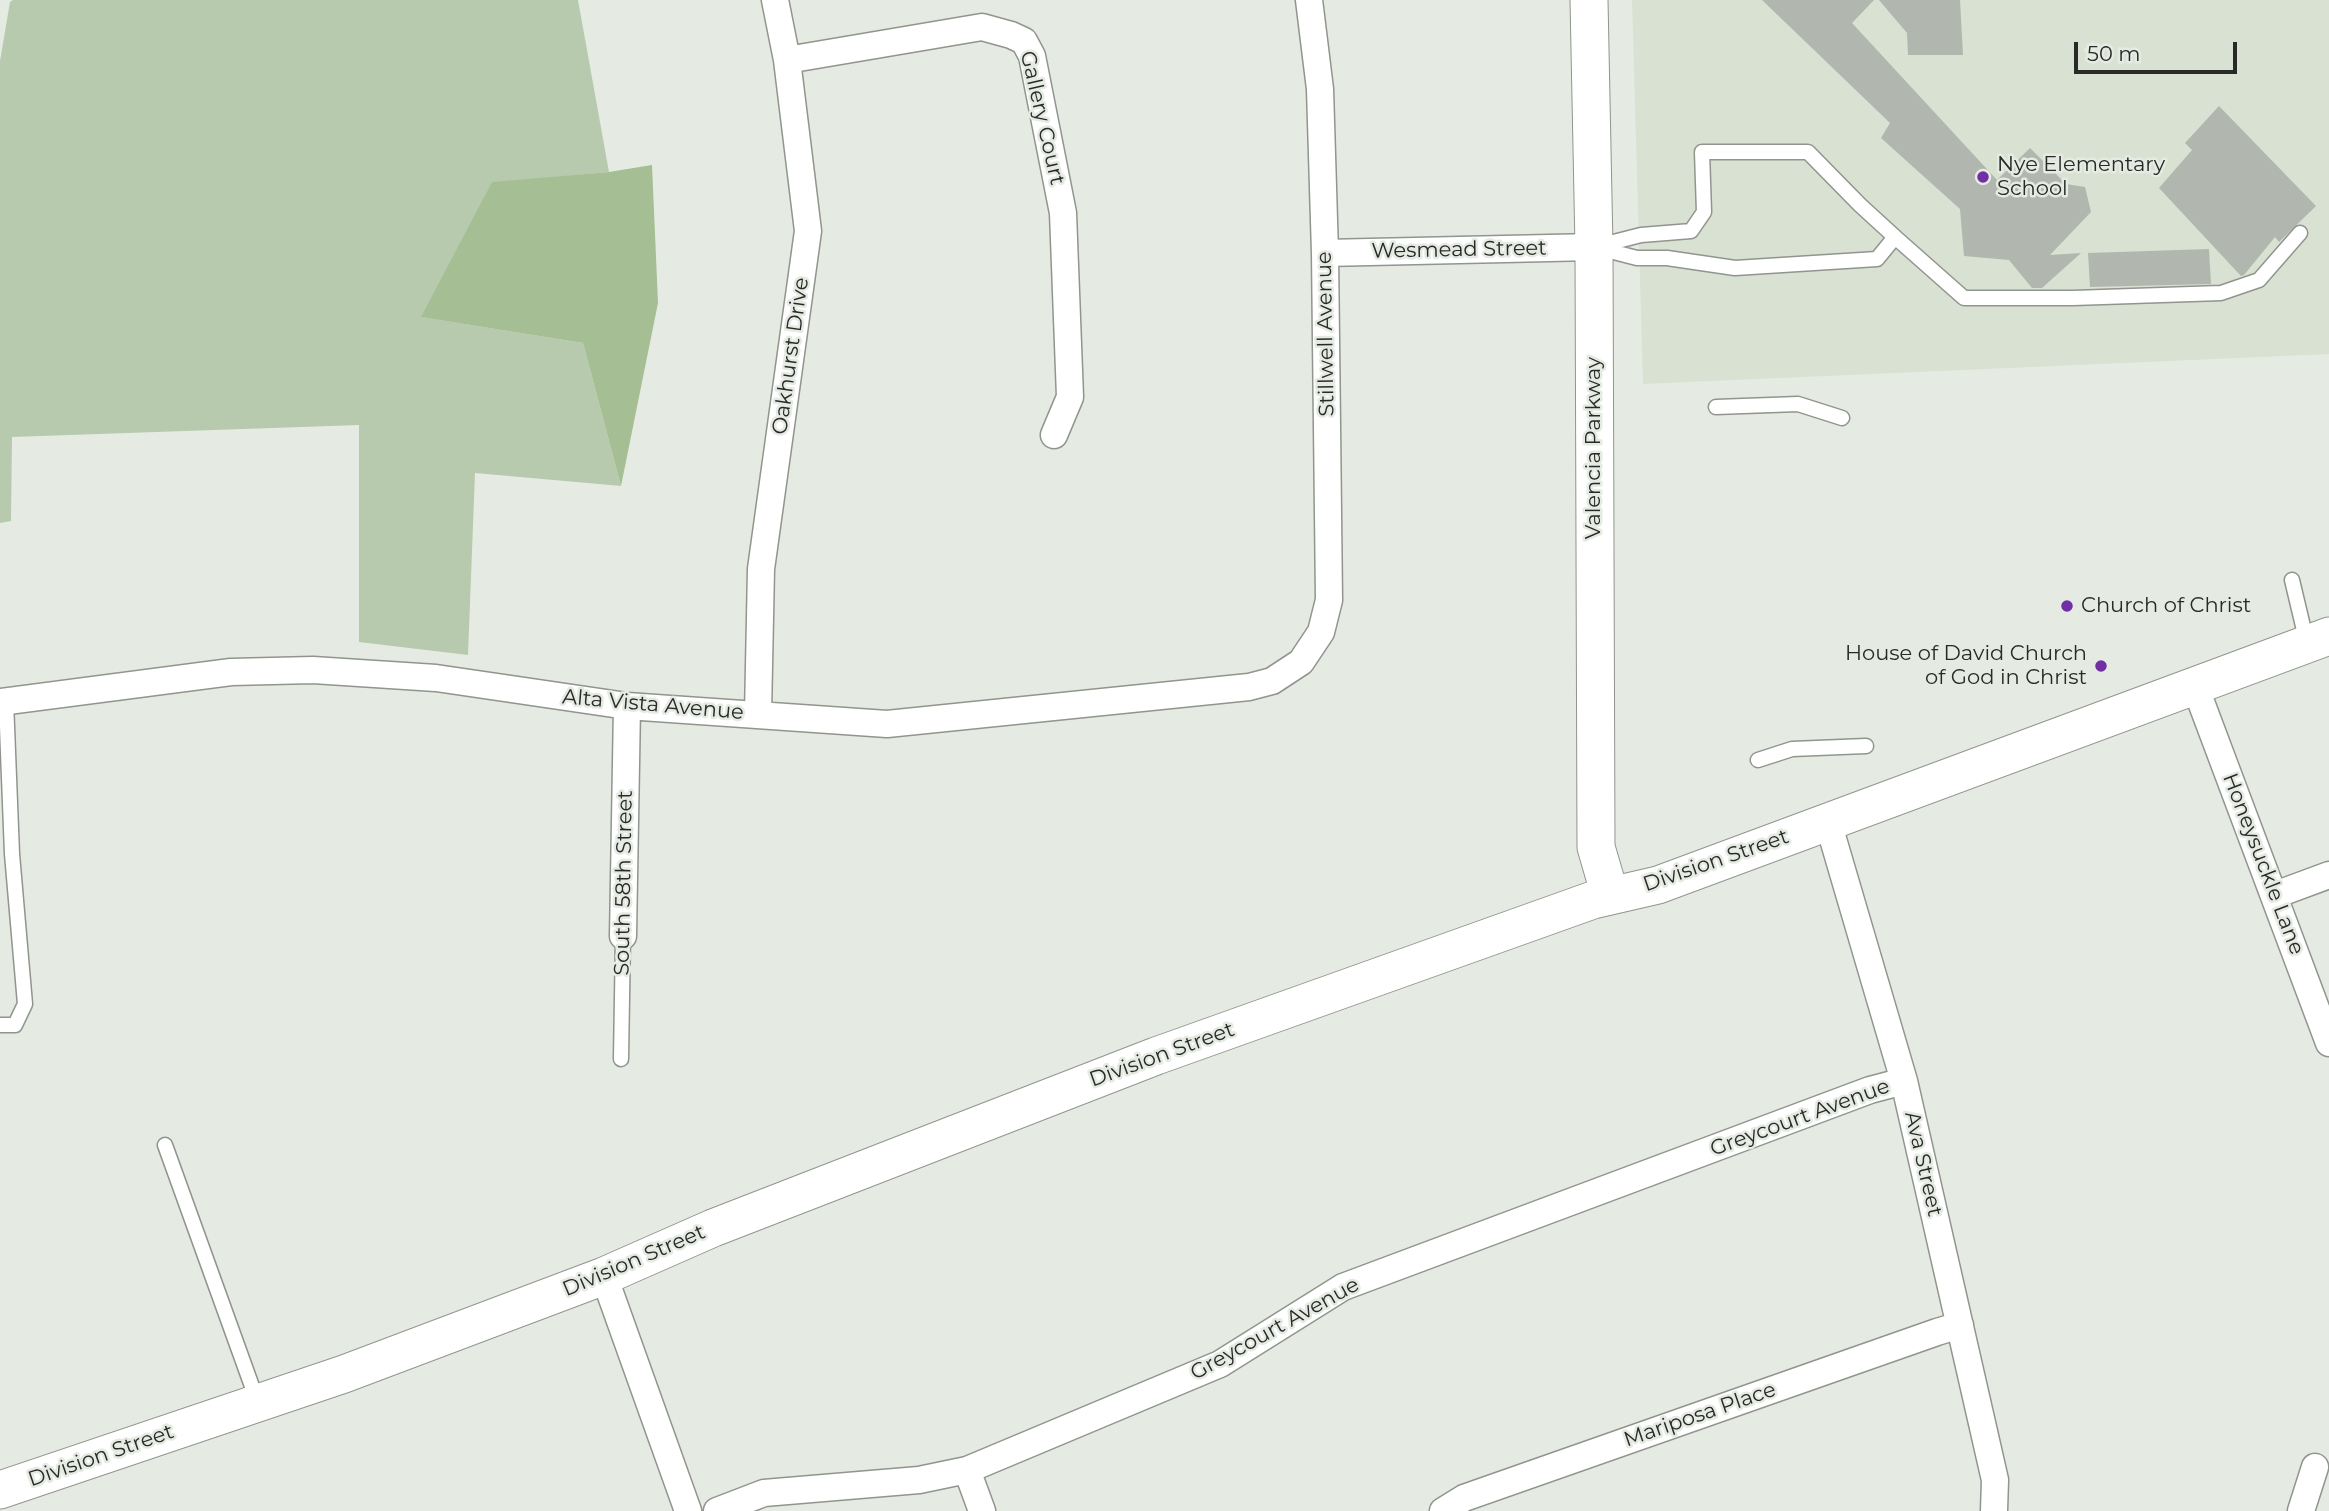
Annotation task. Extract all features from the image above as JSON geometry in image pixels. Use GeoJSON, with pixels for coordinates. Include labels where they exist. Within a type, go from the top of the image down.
{"type":"FeatureCollection","features":[{"type":"Feature","properties":{"kind":"main road","name":"Valencia Parkway"},"geometry":{"type":"LineString","coordinates":[[1589,0],[1594,247],[1597,847],[1610,895]]}},
{"type":"Feature","properties":{"kind":"main road","name":"Division Street"},"geometry":{"type":"LineString","coordinates":[[0,1490],[344,1374],[604,1276],[713,1228],[1147,1059],[1610,895],[1658,885],[2318,640]]}},
{"type":"Feature","properties":{"kind":"street","name":"Oakhurst Drive"},"geometry":{"type":"LineString","coordinates":[[758,714],[761,569],[808,231],[786,60],[775,0]]}},
{"type":"Feature","properties":{"kind":"street","name":"Stillwell Avenue"},"geometry":{"type":"LineString","coordinates":[[1301,662],[1321,632],[1329,600],[1320,88],[1309,0]]}},
{"type":"Feature","properties":{"kind":"street","name":"Gallery Court"},"geometry":{"type":"LineString","coordinates":[[786,60],[982,27],[1011,34],[1024,41],[1032,56],[1063,213],[1070,397],[1054,435]]}},
{"type":"Feature","properties":{"kind":"street","name":"Wesmead Street"},"geometry":{"type":"LineString","coordinates":[[1325,253],[1594,247]]}},
{"type":"Feature","properties":{"kind":"street","name":"Alta Vista Avenue"},"geometry":{"type":"LineString","coordinates":[[3,702],[231,672],[313,670],[436,678],[627,706],[887,724],[1250,687],[1272,681],[1301,662]]}},
{"type":"Feature","properties":{"kind":"street","name":"Honeysuckle Lane"},"geometry":{"type":"LineString","coordinates":[[2195,686],[2329,1043]]}},
{"type":"Feature","properties":{"kind":"street","name":"South 58th Street"},"geometry":{"type":"LineString","coordinates":[[623,936],[627,706]]}},
{"type":"Feature","properties":{"kind":"street","name":"Ava Street"},"geometry":{"type":"LineString","coordinates":[[1828,822],[1904,1081],[1995,1480],[1994,1511]]}},
{"type":"Feature","properties":{"kind":"street"},"geometry":{"type":"LineString","coordinates":[[2275,895],[2329,875]]}},
{"type":"Feature","properties":{"kind":"street","name":"Greycourt Avenue"},"geometry":{"type":"LineString","coordinates":[[718,1511],[764,1493],[919,1480],[967,1470],[1220,1364],[1343,1287],[1870,1090],[1904,1081]]}},
{"type":"Feature","properties":{"kind":"street"},"geometry":{"type":"LineString","coordinates":[[604,1276],[688,1511]]}},
{"type":"Feature","properties":{"kind":"street","name":"Mariposa Place"},"geometry":{"type":"LineString","coordinates":[[1443,1511],[1464,1498],[1960,1325]]}},
{"type":"Feature","properties":{"kind":"street"},"geometry":{"type":"LineString","coordinates":[[2301,1511],[2315,1467]]}},
{"type":"Feature","properties":{"kind":"street"},"geometry":{"type":"LineString","coordinates":[[967,1470],[982,1511]]}},
{"type":"Feature","properties":{"kind":"lane"},"geometry":{"type":"LineString","coordinates":[[1594,247],[1641,235],[1691,231],[1704,212],[1702,152],[1808,152],[1860,205],[1964,298],[2221,293],[2259,280],[2300,233]]}},
{"type":"Feature","properties":{"kind":"lane"},"geometry":{"type":"LineString","coordinates":[[1594,247],[1637,258],[1667,258],[1735,268],[1877,259],[1895,237]]}},
{"type":"Feature","properties":{"kind":"lane"},"geometry":{"type":"LineString","coordinates":[[1716,407],[1798,404],[1842,418]]}},
{"type":"Feature","properties":{"kind":"lane"},"geometry":{"type":"LineString","coordinates":[[2292,580],[2318,640]]}},
{"type":"Feature","properties":{"kind":"lane"},"geometry":{"type":"LineString","coordinates":[[0,1025],[15,1025],[25,1004],[3,702]]}},
{"type":"Feature","properties":{"kind":"lane"},"geometry":{"type":"LineString","coordinates":[[1758,760],[1792,749],[1866,746]]}},
{"type":"Feature","properties":{"kind":"lane","name":"South 58th Street"},"geometry":{"type":"LineString","coordinates":[[621,1059],[623,936]]}},
{"type":"Feature","properties":{"kind":"lane"},"geometry":{"type":"LineString","coordinates":[[164,1144],[258,1403]]}},
{"type":"Feature","properties":{"kind":"shaded area","name":"Nye Elementary School"},"geometry":{"type":"Polygon","coordinates":[[[1632,0],[2329,0],[2329,354],[1643,384],[1632,0]]]}},
{"type":"Feature","properties":{"kind":"green space"},"geometry":{"type":"Polygon","coordinates":[[[578,0],[609,172],[492,183],[422,317],[583,343],[621,486],[475,473],[468,655],[359,642],[359,425],[12,437],[11,521],[0,523],[0,61],[10,2],[578,0]]]}},
{"type":"Feature","properties":{"kind":"green space"},"geometry":{"type":"Polygon","coordinates":[[[652,165],[658,303],[621,486],[583,343],[421,317],[492,182],[609,172],[652,165]]]}},
{"type":"Feature","properties":{"kind":"building"},"geometry":{"type":"Polygon","coordinates":[[[1762,0],[1874,0],[1852,23],[1997,180],[2030,148],[2066,184],[2085,187],[2091,212],[2050,255],[2081,253],[2042,288],[2032,288],[2009,260],[1964,256],[1960,209],[1881,138],[1890,123],[1762,0]]]}},
{"type":"Feature","properties":{"kind":"building"},"geometry":{"type":"Polygon","coordinates":[[[1879,0],[1960,0],[1963,55],[1908,55],[1907,33],[1879,0]]]}},
{"type":"Feature","properties":{"kind":"building"},"geometry":{"type":"Polygon","coordinates":[[[2219,106],[2316,206],[2279,242],[2275,237],[2241,276],[2159,188],[2192,150],[2185,143],[2219,106]]]}},
{"type":"Feature","properties":{"kind":"building"},"geometry":{"type":"Polygon","coordinates":[[[2209,249],[2211,284],[2090,287],[2088,253],[2209,249]]]}},
{"type":"Feature","properties":{"kind":"place","name":"Nye Elementary School"},"geometry":{"type":"Point","coordinates":[1983,177]}},
{"type":"Feature","properties":{"kind":"place","name":"Church of Christ"},"geometry":{"type":"Point","coordinates":[2067,606]}},
{"type":"Feature","properties":{"kind":"place","name":"House of David Church of God in Christ"},"geometry":{"type":"Point","coordinates":[2101,666]}}]}
